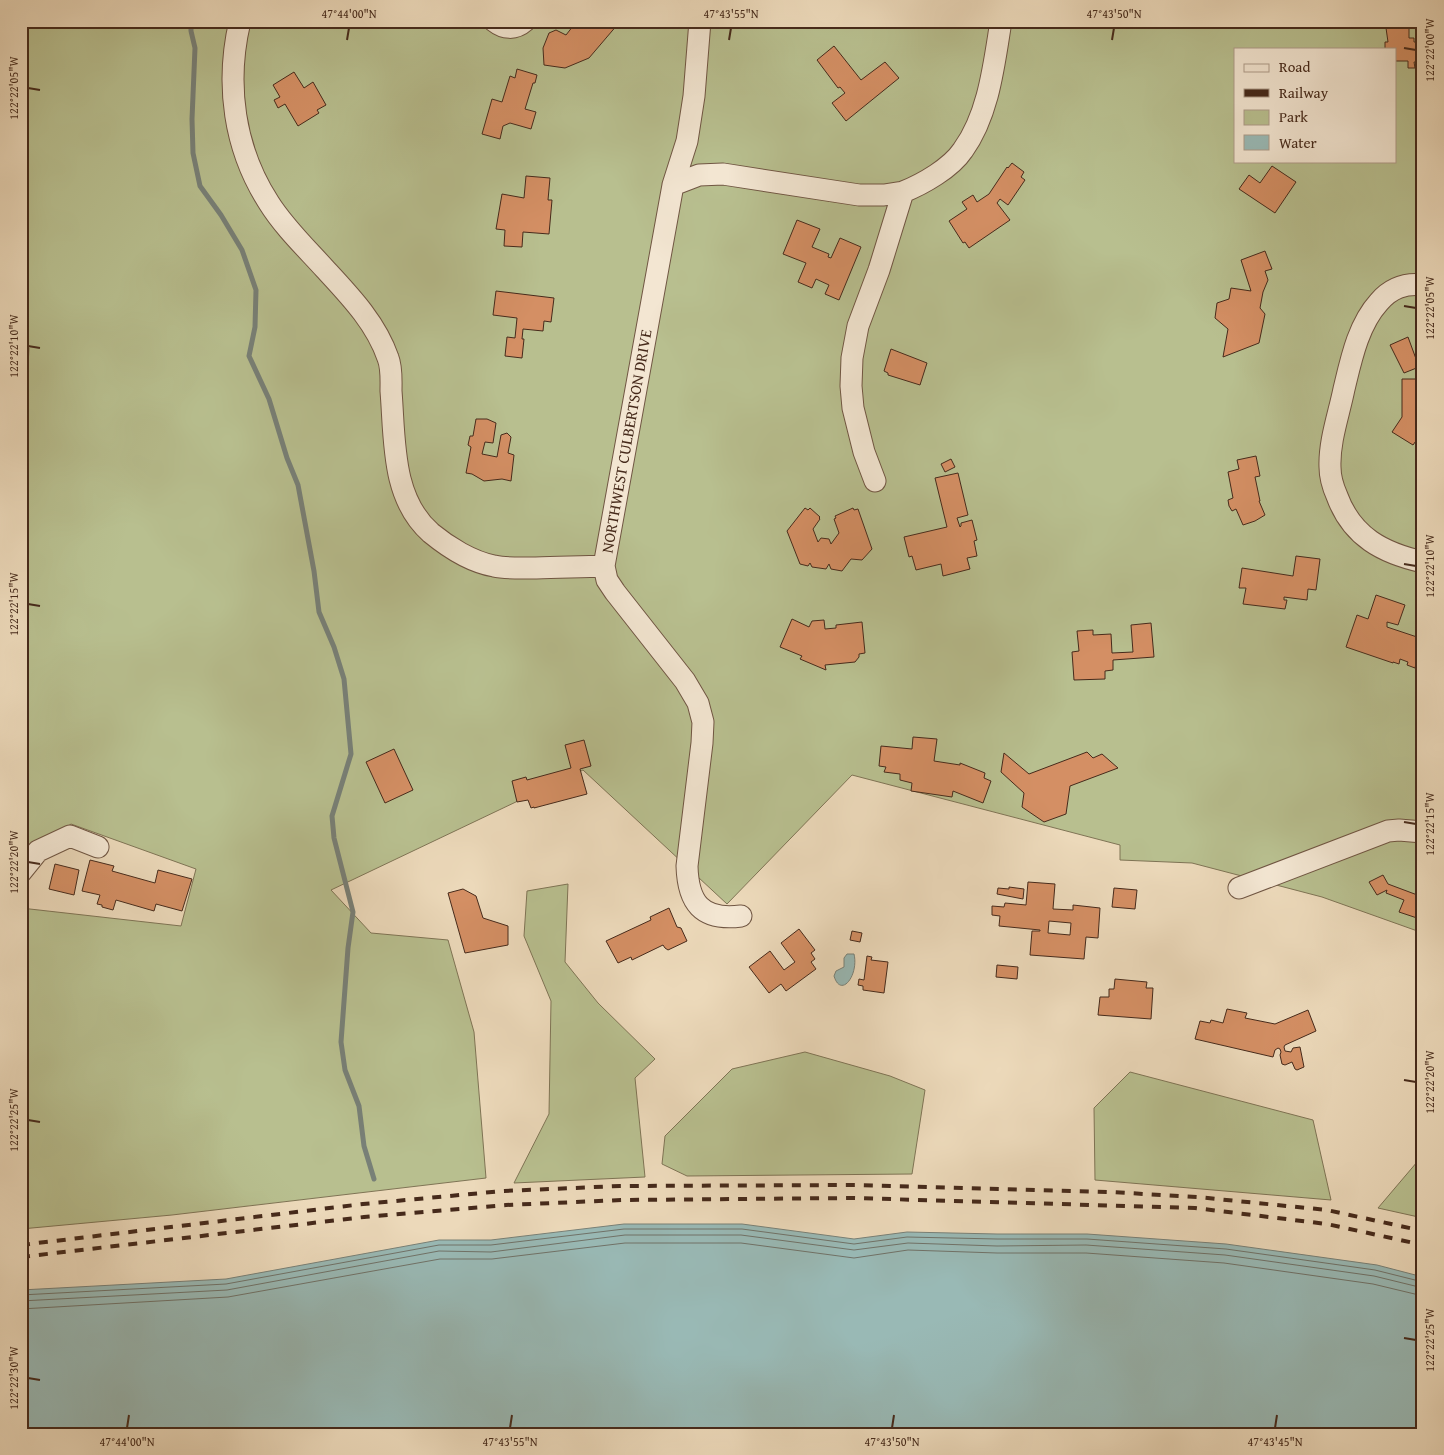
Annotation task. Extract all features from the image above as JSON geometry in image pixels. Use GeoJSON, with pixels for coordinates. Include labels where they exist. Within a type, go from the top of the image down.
{"type":"FeatureCollection","features":[{"type":"Feature","properties":{"kind":"street"},"geometry":{"type":"LineString","coordinates":[[240,21],[234,56],[233,85],[238,131],[247,162],[261,190],[279,217],[368,319],[380,338],[389,360],[398,470],[402,489],[413,512],[430,532],[450,547],[474,560],[494,567],[604,566]]}},
{"type":"Feature","properties":{"kind":"street"},"geometry":{"type":"LineString","coordinates":[[494,21],[501,26],[512,28],[525,21]]}},
{"type":"Feature","properties":{"kind":"street","name":"NORTHWEST CULBERTSON DRIVE"},"geometry":{"type":"LineString","coordinates":[[700,21],[694,96],[687,141],[673,185],[604,566],[607,580],[615,592],[686,681],[698,703],[703,722],[702,743],[687,866],[687,883],[693,898],[701,909],[712,916],[727,918],[740,916]]}},
{"type":"Feature","properties":{"kind":"street"},"geometry":{"type":"LineString","coordinates":[[673,185],[699,175],[723,174],[859,195],[884,195],[904,192],[922,185],[962,152],[976,128],[986,99],[1001,21]]}},
{"type":"Feature","properties":{"kind":"street"},"geometry":{"type":"LineString","coordinates":[[875,481],[864,452],[853,408],[851,386],[852,358],[858,326],[879,270],[904,192]]}},
{"type":"Feature","properties":{"kind":"street"},"geometry":{"type":"LineString","coordinates":[[1423,285],[1409,284],[1386,294],[1378,302],[1362,328],[1333,436],[1330,467],[1340,505],[1357,530],[1383,549],[1399,556],[1423,562]]}},
{"type":"Feature","properties":{"kind":"street"},"geometry":{"type":"LineString","coordinates":[[1239,888],[1376,835],[1399,830],[1423,832]]}},
{"type":"Feature","properties":{"kind":"street"},"geometry":{"type":"LineString","coordinates":[[21,872],[38,851],[70,836],[98,847]]}},
{"type":"Feature","properties":{"kind":"green space"},"geometry":{"type":"Polygon","coordinates":[[[21,21],[1423,21],[1423,933],[1322,897],[1192,863],[1120,860],[1120,845],[852,775],[727,904],[583,770],[331,890],[371,933],[448,940],[474,1032],[486,1178],[172,1215],[21,1229],[21,908],[181,926],[196,869],[71,824],[21,858],[21,453],[23,453],[29,348],[21,340],[21,21]]]}},
{"type":"Feature","properties":{"kind":"green space"},"geometry":{"type":"Polygon","coordinates":[[[568,884],[565,962],[598,1003],[655,1059],[635,1078],[645,1177],[514,1183],[549,1114],[551,1001],[524,936],[527,891],[568,884]]]}},
{"type":"Feature","properties":{"kind":"green space"},"geometry":{"type":"Polygon","coordinates":[[[805,1052],[890,1076],[925,1090],[912,1174],[687,1176],[662,1164],[665,1136],[732,1069],[805,1052]]]}},
{"type":"Feature","properties":{"kind":"green space"},"geometry":{"type":"Polygon","coordinates":[[[1130,1072],[1313,1120],[1331,1200],[1095,1180],[1094,1108],[1130,1072]]]}},
{"type":"Feature","properties":{"kind":"green space"},"geometry":{"type":"Polygon","coordinates":[[[1423,1155],[1423,1218],[1378,1208],[1423,1155]]]}},
{"type":"Feature","properties":{"kind":"water"},"geometry":{"type":"Polygon","coordinates":[[[847,954],[854,954],[854,970],[848,982],[845,985],[841,985],[837,983],[834,976],[836,971],[844,967],[844,958],[847,954]]]}},
{"type":"Feature","properties":{"kind":"water"},"geometry":{"type":"Polygon","coordinates":[[[624,1224],[742,1224],[854,1239],[907,1232],[1087,1234],[1226,1244],[1377,1265],[1423,1277],[1423,1434],[21,1434],[21,1290],[226,1279],[439,1240],[491,1240],[624,1224]]]}},
{"type":"Feature","properties":{"kind":"building"},"geometry":{"type":"Polygon","coordinates":[[[434,21],[464,21],[456,26],[434,21]]]}},
{"type":"Feature","properties":{"kind":"building"},"geometry":{"type":"Polygon","coordinates":[[[577,21],[615,21],[618,24],[589,58],[565,68],[544,65],[543,48],[549,33],[556,30],[566,35],[577,21]]]}},
{"type":"Feature","properties":{"kind":"building"},"geometry":{"type":"Polygon","coordinates":[[[1385,21],[1409,21],[1409,38],[1414,38],[1414,42],[1423,42],[1423,62],[1414,62],[1415,68],[1408,68],[1408,61],[1396,61],[1396,48],[1385,48],[1385,42],[1388,42],[1385,21]]]}},
{"type":"Feature","properties":{"kind":"building"},"geometry":{"type":"Polygon","coordinates":[[[834,46],[861,80],[885,62],[899,78],[846,121],[832,103],[845,93],[840,87],[838,88],[817,60],[834,46]]]}},
{"type":"Feature","properties":{"kind":"building"},"geometry":{"type":"Polygon","coordinates":[[[517,69],[537,75],[525,109],[536,112],[531,129],[510,123],[503,126],[500,139],[482,134],[492,99],[502,102],[510,76],[515,78],[517,69]]]}},
{"type":"Feature","properties":{"kind":"building"},"geometry":{"type":"Polygon","coordinates":[[[294,72],[304,88],[313,82],[326,105],[317,110],[319,113],[298,126],[285,104],[278,108],[274,100],[280,97],[273,85],[294,72]]]}},
{"type":"Feature","properties":{"kind":"building"},"geometry":{"type":"Polygon","coordinates":[[[1012,163],[1024,172],[1021,177],[1025,180],[1008,205],[1000,199],[997,203],[1010,220],[969,248],[965,242],[963,243],[949,221],[967,209],[962,202],[973,195],[977,202],[989,194],[1007,167],[1012,163]]]}},
{"type":"Feature","properties":{"kind":"building"},"geometry":{"type":"Polygon","coordinates":[[[1272,166],[1296,182],[1275,213],[1239,189],[1249,175],[1260,183],[1272,166]]]}},
{"type":"Feature","properties":{"kind":"building"},"geometry":{"type":"Polygon","coordinates":[[[526,176],[550,178],[548,200],[552,200],[549,234],[523,232],[522,247],[504,246],[505,230],[496,229],[502,194],[524,198],[526,176]]]}},
{"type":"Feature","properties":{"kind":"building"},"geometry":{"type":"Polygon","coordinates":[[[797,220],[820,229],[812,247],[829,254],[828,257],[831,258],[840,238],[861,247],[839,300],[825,294],[829,285],[816,279],[812,288],[798,282],[806,263],[783,254],[797,220]]]}},
{"type":"Feature","properties":{"kind":"building"},"geometry":{"type":"Polygon","coordinates":[[[1265,251],[1272,269],[1265,271],[1268,280],[1263,292],[1260,308],[1265,314],[1259,343],[1223,357],[1228,329],[1215,318],[1217,303],[1229,299],[1231,288],[1251,291],[1241,260],[1265,251]]]}},
{"type":"Feature","properties":{"kind":"building"},"geometry":{"type":"Polygon","coordinates":[[[496,291],[554,298],[551,322],[544,321],[543,331],[523,329],[522,358],[505,356],[507,337],[515,338],[517,318],[493,315],[496,291]]]}},
{"type":"Feature","properties":{"kind":"building"},"geometry":{"type":"Polygon","coordinates":[[[1408,337],[1419,367],[1404,373],[1390,345],[1408,337]]]}},
{"type":"Feature","properties":{"kind":"building"},"geometry":{"type":"Polygon","coordinates":[[[891,349],[927,363],[920,385],[888,375],[884,371],[891,349]]]}},
{"type":"Feature","properties":{"kind":"building"},"geometry":{"type":"Polygon","coordinates":[[[1402,379],[1423,379],[1423,431],[1413,445],[1392,432],[1402,417],[1402,379]]]}},
{"type":"Feature","properties":{"kind":"building"},"geometry":{"type":"Polygon","coordinates":[[[476,419],[487,419],[496,423],[493,443],[485,442],[482,454],[497,457],[501,435],[507,433],[511,437],[508,453],[514,455],[511,481],[502,479],[484,481],[472,474],[466,473],[471,447],[468,445],[470,436],[473,436],[476,419]]]}},
{"type":"Feature","properties":{"kind":"building"},"geometry":{"type":"Polygon","coordinates":[[[1256,456],[1260,476],[1255,477],[1259,501],[1265,515],[1243,525],[1236,509],[1232,511],[1229,506],[1228,500],[1233,498],[1228,472],[1239,469],[1237,460],[1256,456]]]}},
{"type":"Feature","properties":{"kind":"building"},"geometry":{"type":"Polygon","coordinates":[[[951,459],[955,467],[945,472],[941,464],[951,459]]]}},
{"type":"Feature","properties":{"kind":"building"},"geometry":{"type":"Polygon","coordinates":[[[958,473],[968,515],[957,518],[960,527],[961,523],[972,520],[977,540],[974,541],[977,556],[967,558],[970,569],[943,576],[941,564],[916,570],[912,556],[909,557],[904,537],[947,527],[935,478],[958,473]]]}},
{"type":"Feature","properties":{"kind":"building"},"geometry":{"type":"Polygon","coordinates":[[[805,508],[808,510],[810,508],[820,517],[813,529],[818,542],[821,538],[829,539],[831,544],[839,533],[834,519],[836,518],[835,516],[853,508],[854,510],[858,509],[872,549],[862,560],[851,559],[842,571],[831,569],[829,564],[826,569],[812,567],[810,563],[808,566],[800,564],[787,531],[805,508]]]}},
{"type":"Feature","properties":{"kind":"building"},"geometry":{"type":"Polygon","coordinates":[[[1296,556],[1320,559],[1316,590],[1308,589],[1307,600],[1284,597],[1284,600],[1287,600],[1285,609],[1243,604],[1246,588],[1239,588],[1242,568],[1293,576],[1296,556]]]}},
{"type":"Feature","properties":{"kind":"building"},"geometry":{"type":"Polygon","coordinates":[[[1376,595],[1405,605],[1398,625],[1387,622],[1387,627],[1423,639],[1423,654],[1419,665],[1416,664],[1415,668],[1407,665],[1408,662],[1400,659],[1399,664],[1393,663],[1346,647],[1357,615],[1368,619],[1376,595]]]}},
{"type":"Feature","properties":{"kind":"building"},"geometry":{"type":"Polygon","coordinates":[[[792,619],[809,627],[812,621],[824,620],[825,629],[836,628],[836,625],[862,622],[865,653],[859,654],[855,662],[825,665],[826,670],[800,659],[802,656],[780,647],[792,619]]]}},
{"type":"Feature","properties":{"kind":"building"},"geometry":{"type":"Polygon","coordinates":[[[1151,623],[1154,657],[1113,660],[1113,670],[1105,671],[1105,679],[1074,680],[1072,652],[1079,651],[1077,631],[1093,630],[1093,635],[1111,634],[1112,653],[1133,652],[1131,625],[1151,623]]]}},
{"type":"Feature","properties":{"kind":"building"},"geometry":{"type":"Polygon","coordinates":[[[913,737],[937,739],[934,761],[960,765],[960,763],[985,773],[984,778],[991,781],[983,803],[953,791],[952,797],[911,791],[912,783],[900,780],[900,774],[884,772],[886,767],[879,766],[881,746],[912,749],[913,737]]]}},
{"type":"Feature","properties":{"kind":"building"},"geometry":{"type":"Polygon","coordinates":[[[584,740],[591,766],[580,769],[587,794],[534,808],[531,808],[528,800],[517,802],[512,781],[526,777],[527,780],[571,768],[565,745],[584,740]]]}},
{"type":"Feature","properties":{"kind":"building"},"geometry":{"type":"Polygon","coordinates":[[[394,749],[413,790],[385,803],[366,762],[394,749]]]}},
{"type":"Feature","properties":{"kind":"building"},"geometry":{"type":"Polygon","coordinates":[[[1087,752],[1093,758],[1102,754],[1118,768],[1070,786],[1066,814],[1044,822],[1022,807],[1024,793],[1001,772],[1004,753],[1029,774],[1087,752]]]}},
{"type":"Feature","properties":{"kind":"building"},"geometry":{"type":"Polygon","coordinates":[[[90,860],[114,866],[112,871],[155,883],[158,870],[192,879],[182,911],[156,904],[154,911],[116,900],[113,910],[102,907],[102,905],[97,904],[100,895],[82,891],[90,860]]]}},
{"type":"Feature","properties":{"kind":"building"},"geometry":{"type":"Polygon","coordinates":[[[55,864],[79,870],[74,895],[49,889],[55,864]]]}},
{"type":"Feature","properties":{"kind":"building"},"geometry":{"type":"Polygon","coordinates":[[[1383,875],[1388,884],[1420,896],[1423,895],[1423,920],[1399,912],[1404,900],[1386,893],[1387,890],[1377,895],[1369,882],[1383,875]]]}},
{"type":"Feature","properties":{"kind":"building"},"geometry":{"type":"Polygon","coordinates":[[[1028,882],[1055,884],[1053,909],[1073,910],[1073,905],[1100,908],[1098,938],[1086,937],[1084,959],[1030,955],[1032,931],[1040,930],[999,926],[1000,916],[992,915],[992,906],[1004,907],[1005,903],[1026,905],[1028,882]],[[1049,921],[1048,933],[1070,935],[1071,923],[1049,921]]]}},
{"type":"Feature","properties":{"kind":"building"},"geometry":{"type":"Polygon","coordinates":[[[1009,887],[1024,889],[1023,899],[997,894],[998,888],[1009,889],[1009,887]]]}},
{"type":"Feature","properties":{"kind":"building"},"geometry":{"type":"Polygon","coordinates":[[[1114,888],[1137,890],[1135,909],[1112,907],[1114,888]]]}},
{"type":"Feature","properties":{"kind":"building"},"geometry":{"type":"Polygon","coordinates":[[[463,889],[476,896],[483,918],[508,926],[508,945],[465,953],[448,893],[463,889]]]}},
{"type":"Feature","properties":{"kind":"building"},"geometry":{"type":"Polygon","coordinates":[[[669,908],[677,927],[681,928],[687,941],[668,950],[663,945],[632,960],[631,957],[618,963],[606,941],[651,920],[650,917],[669,908]]]}},
{"type":"Feature","properties":{"kind":"building"},"geometry":{"type":"Polygon","coordinates":[[[799,929],[815,950],[811,953],[815,959],[811,962],[816,969],[786,991],[781,984],[769,993],[749,967],[770,951],[784,970],[795,962],[781,943],[799,929]]]}},
{"type":"Feature","properties":{"kind":"building"},"geometry":{"type":"Polygon","coordinates":[[[852,931],[862,933],[860,942],[850,940],[852,931]]]}},
{"type":"Feature","properties":{"kind":"building"},"geometry":{"type":"Polygon","coordinates":[[[867,956],[872,957],[871,960],[888,962],[884,993],[863,990],[863,986],[858,985],[859,979],[864,980],[867,956]]]}},
{"type":"Feature","properties":{"kind":"building"},"geometry":{"type":"Polygon","coordinates":[[[997,965],[1018,967],[1017,979],[996,977],[997,965]]]}},
{"type":"Feature","properties":{"kind":"building"},"geometry":{"type":"Polygon","coordinates":[[[1115,979],[1147,982],[1146,988],[1153,988],[1151,1019],[1098,1015],[1100,997],[1109,997],[1109,989],[1114,989],[1115,979]]]}},
{"type":"Feature","properties":{"kind":"building"},"geometry":{"type":"Polygon","coordinates":[[[1227,1009],[1247,1013],[1245,1018],[1275,1024],[1308,1010],[1316,1031],[1284,1047],[1285,1051],[1291,1052],[1293,1048],[1300,1047],[1304,1067],[1297,1070],[1292,1062],[1285,1065],[1282,1064],[1281,1052],[1278,1048],[1275,1050],[1273,1057],[1195,1039],[1200,1021],[1210,1023],[1211,1020],[1223,1023],[1227,1009]]]}},
{"type":"Feature","properties":{"kind":"waterway"},"geometry":{"type":"LineString","coordinates":[[191,21],[195,48],[192,119],[193,153],[200,186],[221,215],[242,250],[256,290],[255,327],[249,356],[269,399],[287,458],[298,485],[314,571],[319,612],[334,647],[344,679],[351,754],[332,816],[334,838],[353,912],[348,948],[341,1042],[345,1070],[359,1106],[364,1146],[374,1179]]}},
{"type":"Feature","properties":{"kind":"railway"},"geometry":{"type":"LineString","coordinates":[[21,1245],[363,1204],[503,1191],[620,1186],[855,1185],[1110,1192],[1197,1197],[1327,1210],[1423,1231]]}},
{"type":"Feature","properties":{"kind":"railway"},"geometry":{"type":"LineString","coordinates":[[21,1257],[364,1217],[506,1205],[623,1200],[853,1198],[1195,1208],[1327,1224],[1423,1245]]}}]}
